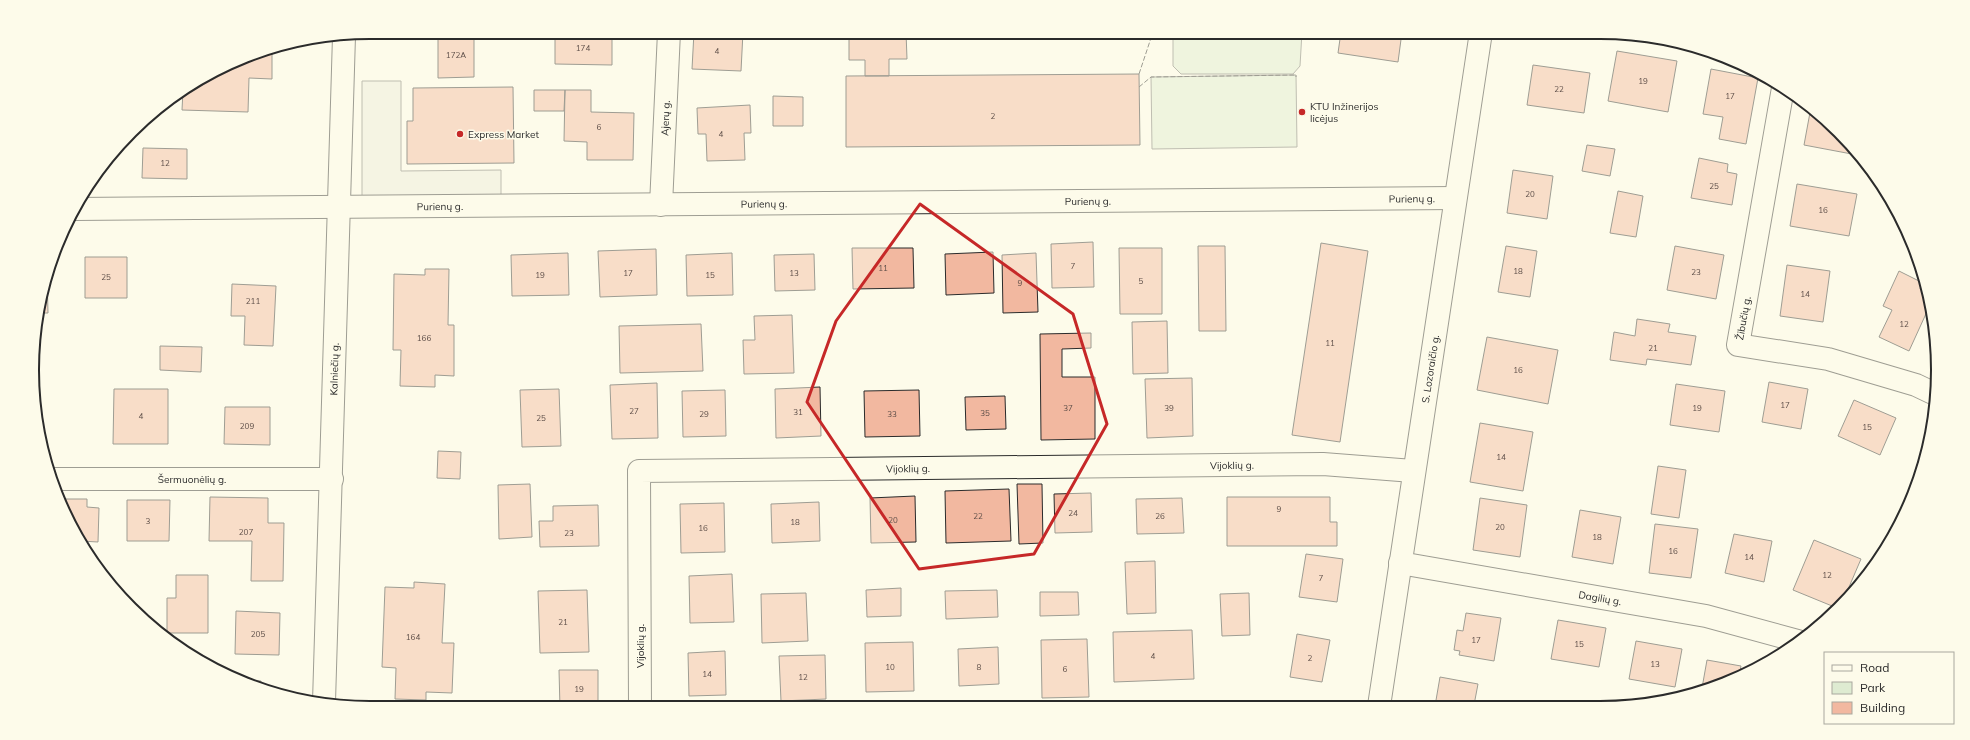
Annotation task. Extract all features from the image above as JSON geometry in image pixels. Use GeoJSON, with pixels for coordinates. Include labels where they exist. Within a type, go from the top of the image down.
{"type":"FeatureCollection","features":[{"type":"Feature","properties":{"kind":"street","name":"Ajerų g."},"geometry":{"type":"LineString","coordinates":[[661,204],[669,39]]}},
{"type":"Feature","properties":{"kind":"street","name":"S. Lozoraičio g."},"geometry":{"type":"LineString","coordinates":[[1380,701],[1413,471],[1480,39]]}},
{"type":"Feature","properties":{"kind":"street","name":"Kalniečių g."},"geometry":{"type":"LineString","coordinates":[[324,698],[332,479],[344,40]]}},
{"type":"Feature","properties":{"kind":"street","name":"Žibučių g."},"geometry":{"type":"LineString","coordinates":[[1782,94],[1738,345],[1828,358],[1916,385],[1930,392]]}},
{"type":"Feature","properties":{"kind":"street","name":"Purienų g."},"geometry":{"type":"LineString","coordinates":[[81,209],[1455,198]]}},
{"type":"Feature","properties":{"kind":"street","name":"Vijoklių g."},"geometry":{"type":"LineString","coordinates":[[640,701],[639,471],[1323,464],[1413,471]]}},
{"type":"Feature","properties":{"kind":"street","name":"Šermuonėlių g."},"geometry":{"type":"LineString","coordinates":[[58,479],[332,479]]}},
{"type":"Feature","properties":{"kind":"street","name":"Dagilių g."},"geometry":{"type":"LineString","coordinates":[[1400,563],[1706,616],[1792,639]]}},
{"type":"Feature","properties":{"kind":"highlighted area"},"geometry":{"type":"Polygon","coordinates":[[[920,204],[1073,314],[1107,424],[1034,554],[919,569],[807,402],[836,321],[920,204]]]}},
{"type":"Feature","properties":{"kind":"green space"},"geometry":{"type":"Polygon","coordinates":[[[1173,39],[1302,39],[1300,66],[1293,74],[1181,74],[1173,66],[1173,39]]]}},
{"type":"Feature","properties":{"kind":"green space"},"geometry":{"type":"Polygon","coordinates":[[[1296,75],[1297,147],[1152,149],[1151,77],[1296,75]]]}},
{"type":"Feature","properties":{"kind":"shaded area"},"geometry":{"type":"Polygon","coordinates":[[[362,81],[401,81],[401,171],[501,170],[501,196],[362,196],[362,81]]]}},
{"type":"Feature","properties":{"kind":"building"},"geometry":{"type":"Polygon","coordinates":[[[438,39],[474,39],[474,77],[438,78],[438,39]]]}},
{"type":"Feature","properties":{"kind":"building"},"geometry":{"type":"Polygon","coordinates":[[[555,39],[612,39],[612,65],[555,64],[555,39]]]}},
{"type":"Feature","properties":{"kind":"building"},"geometry":{"type":"Polygon","coordinates":[[[694,39],[743,39],[741,71],[692,69],[694,39]]]}},
{"type":"Feature","properties":{"kind":"building"},"geometry":{"type":"Polygon","coordinates":[[[849,39],[906,39],[907,59],[889,59],[889,76],[865,76],[865,60],[849,60],[849,39]]]}},
{"type":"Feature","properties":{"kind":"building"},"geometry":{"type":"Polygon","coordinates":[[[1340,39],[1401,39],[1398,62],[1338,53],[1340,39]]]}},
{"type":"Feature","properties":{"kind":"building"},"geometry":{"type":"Polygon","coordinates":[[[1617,51],[1677,61],[1668,112],[1608,101],[1617,51]]]}},
{"type":"Feature","properties":{"kind":"building"},"geometry":{"type":"Polygon","coordinates":[[[272,54],[272,79],[249,78],[248,112],[182,110],[183,97],[204,83],[243,64],[272,54]]]}},
{"type":"Feature","properties":{"kind":"building"},"geometry":{"type":"Polygon","coordinates":[[[1533,65],[1590,73],[1584,113],[1527,105],[1533,65]]]}},
{"type":"Feature","properties":{"kind":"building"},"geometry":{"type":"Polygon","coordinates":[[[1711,69],[1758,79],[1746,144],[1719,139],[1723,117],[1703,114],[1711,69]]]}},
{"type":"Feature","properties":{"kind":"building"},"geometry":{"type":"Polygon","coordinates":[[[1139,74],[1140,145],[846,147],[846,76],[1139,74]]]}},
{"type":"Feature","properties":{"kind":"building","name":"Express Market"},"geometry":{"type":"Polygon","coordinates":[[[513,87],[514,163],[407,164],[407,121],[413,121],[413,88],[513,87]]]}},
{"type":"Feature","properties":{"kind":"building"},"geometry":{"type":"Polygon","coordinates":[[[534,90],[565,90],[564,111],[534,111],[534,90]]]}},
{"type":"Feature","properties":{"kind":"building"},"geometry":{"type":"Polygon","coordinates":[[[565,90],[591,90],[591,112],[634,113],[633,160],[587,160],[587,142],[564,141],[565,90]]]}},
{"type":"Feature","properties":{"kind":"building"},"geometry":{"type":"Polygon","coordinates":[[[773,96],[803,97],[803,126],[773,126],[773,96]]]}},
{"type":"Feature","properties":{"kind":"building"},"geometry":{"type":"Polygon","coordinates":[[[750,105],[751,133],[744,133],[745,160],[707,161],[706,134],[698,134],[697,108],[750,105]]]}},
{"type":"Feature","properties":{"kind":"building"},"geometry":{"type":"Polygon","coordinates":[[[1810,114],[1851,154],[1804,145],[1810,114]]]}},
{"type":"Feature","properties":{"kind":"building"},"geometry":{"type":"Polygon","coordinates":[[[1587,145],[1615,149],[1610,176],[1582,171],[1587,145]]]}},
{"type":"Feature","properties":{"kind":"building"},"geometry":{"type":"Polygon","coordinates":[[[143,148],[187,149],[187,179],[142,178],[143,148]]]}},
{"type":"Feature","properties":{"kind":"building"},"geometry":{"type":"Polygon","coordinates":[[[1699,158],[1728,164],[1727,172],[1737,174],[1732,205],[1691,198],[1699,158]]]}},
{"type":"Feature","properties":{"kind":"building"},"geometry":{"type":"Polygon","coordinates":[[[1513,170],[1553,176],[1547,219],[1507,213],[1513,170]]]}},
{"type":"Feature","properties":{"kind":"building"},"geometry":{"type":"Polygon","coordinates":[[[1797,184],[1857,194],[1849,236],[1790,226],[1797,184]]]}},
{"type":"Feature","properties":{"kind":"building"},"geometry":{"type":"Polygon","coordinates":[[[1618,191],[1643,196],[1636,237],[1610,233],[1618,191]]]}},
{"type":"Feature","properties":{"kind":"building"},"geometry":{"type":"Polygon","coordinates":[[[1093,242],[1094,287],[1052,288],[1051,244],[1093,242]]]}},
{"type":"Feature","properties":{"kind":"building"},"geometry":{"type":"Polygon","coordinates":[[[1321,243],[1368,251],[1340,442],[1292,435],[1321,243]]]}},
{"type":"Feature","properties":{"kind":"building"},"geometry":{"type":"Polygon","coordinates":[[[1198,246],[1225,246],[1226,331],[1199,331],[1198,246]]]}},
{"type":"Feature","properties":{"kind":"building"},"geometry":{"type":"Polygon","coordinates":[[[1506,246],[1537,251],[1530,297],[1498,292],[1506,246]]]}},
{"type":"Feature","properties":{"kind":"building"},"geometry":{"type":"Polygon","coordinates":[[[1675,246],[1724,255],[1716,299],[1667,290],[1675,246]]]}},
{"type":"Feature","properties":{"kind":"building"},"geometry":{"type":"Polygon","coordinates":[[[852,248],[913,248],[914,288],[853,289],[852,248]]]}},
{"type":"Feature","properties":{"kind":"building"},"geometry":{"type":"Polygon","coordinates":[[[1119,248],[1162,248],[1162,314],[1120,314],[1119,248]]]}},
{"type":"Feature","properties":{"kind":"building"},"geometry":{"type":"Polygon","coordinates":[[[656,249],[657,295],[600,297],[598,251],[656,249]]]}},
{"type":"Feature","properties":{"kind":"building"},"geometry":{"type":"Polygon","coordinates":[[[993,252],[994,293],[946,295],[945,254],[993,252]]]}},
{"type":"Feature","properties":{"kind":"building"},"geometry":{"type":"Polygon","coordinates":[[[568,253],[569,295],[512,296],[511,255],[568,253]]]}},
{"type":"Feature","properties":{"kind":"building"},"geometry":{"type":"Polygon","coordinates":[[[732,253],[733,295],[687,296],[686,255],[732,253]]]}},
{"type":"Feature","properties":{"kind":"building"},"geometry":{"type":"Polygon","coordinates":[[[1036,253],[1038,312],[1003,313],[1002,255],[1036,253]]]}},
{"type":"Feature","properties":{"kind":"building"},"geometry":{"type":"Polygon","coordinates":[[[814,254],[815,290],[775,291],[774,255],[814,254]]]}},
{"type":"Feature","properties":{"kind":"building"},"geometry":{"type":"Polygon","coordinates":[[[85,257],[127,257],[127,298],[85,298],[85,257]]]}},
{"type":"Feature","properties":{"kind":"building"},"geometry":{"type":"Polygon","coordinates":[[[1787,265],[1830,271],[1823,322],[1780,316],[1787,265]]]}},
{"type":"Feature","properties":{"kind":"building"},"geometry":{"type":"Polygon","coordinates":[[[425,269],[449,269],[448,325],[454,325],[454,376],[435,375],[435,387],[400,386],[401,350],[393,350],[394,274],[425,275],[425,269]]]}},
{"type":"Feature","properties":{"kind":"building"},"geometry":{"type":"Polygon","coordinates":[[[1899,271],[1919,281],[1926,313],[1909,351],[1879,337],[1892,310],[1883,306],[1899,271]]]}},
{"type":"Feature","properties":{"kind":"building"},"geometry":{"type":"Polygon","coordinates":[[[232,284],[276,286],[273,346],[244,345],[245,316],[231,316],[232,284]]]}},
{"type":"Feature","properties":{"kind":"building"},"geometry":{"type":"Polygon","coordinates":[[[48,294],[48,313],[44,313],[48,294]]]}},
{"type":"Feature","properties":{"kind":"building"},"geometry":{"type":"Polygon","coordinates":[[[792,315],[794,373],[744,374],[743,340],[755,340],[754,316],[792,315]]]}},
{"type":"Feature","properties":{"kind":"building"},"geometry":{"type":"Polygon","coordinates":[[[1637,319],[1670,324],[1668,332],[1696,336],[1691,365],[1647,359],[1646,365],[1610,360],[1614,332],[1635,336],[1637,319]]]}},
{"type":"Feature","properties":{"kind":"building"},"geometry":{"type":"Polygon","coordinates":[[[1167,321],[1168,373],[1133,374],[1132,322],[1167,321]]]}},
{"type":"Feature","properties":{"kind":"building"},"geometry":{"type":"Polygon","coordinates":[[[701,324],[703,371],[620,373],[619,326],[701,324]]]}},
{"type":"Feature","properties":{"kind":"building"},"geometry":{"type":"Polygon","coordinates":[[[1091,333],[1091,348],[1062,349],[1062,377],[1095,377],[1095,439],[1041,440],[1040,334],[1091,333]]]}},
{"type":"Feature","properties":{"kind":"building"},"geometry":{"type":"Polygon","coordinates":[[[1487,337],[1558,350],[1548,404],[1477,390],[1487,337]]]}},
{"type":"Feature","properties":{"kind":"building"},"geometry":{"type":"Polygon","coordinates":[[[160,346],[202,347],[201,372],[160,370],[160,346]]]}},
{"type":"Feature","properties":{"kind":"building"},"geometry":{"type":"Polygon","coordinates":[[[1192,378],[1193,436],[1147,438],[1145,379],[1192,378]]]}},
{"type":"Feature","properties":{"kind":"building"},"geometry":{"type":"Polygon","coordinates":[[[1769,382],[1808,389],[1801,429],[1762,422],[1769,382]]]}},
{"type":"Feature","properties":{"kind":"building"},"geometry":{"type":"Polygon","coordinates":[[[657,383],[658,438],[612,439],[610,385],[657,383]]]}},
{"type":"Feature","properties":{"kind":"building"},"geometry":{"type":"Polygon","coordinates":[[[1676,384],[1725,391],[1719,432],[1670,425],[1676,384]]]}},
{"type":"Feature","properties":{"kind":"building"},"geometry":{"type":"Polygon","coordinates":[[[820,387],[821,436],[776,438],[775,389],[820,387]]]}},
{"type":"Feature","properties":{"kind":"building"},"geometry":{"type":"Polygon","coordinates":[[[114,389],[168,389],[168,444],[113,444],[114,389]]]}},
{"type":"Feature","properties":{"kind":"building"},"geometry":{"type":"Polygon","coordinates":[[[559,389],[561,446],[522,447],[520,390],[559,389]]]}},
{"type":"Feature","properties":{"kind":"building"},"geometry":{"type":"Polygon","coordinates":[[[725,390],[726,436],[683,437],[682,391],[725,390]]]}},
{"type":"Feature","properties":{"kind":"building"},"geometry":{"type":"Polygon","coordinates":[[[919,390],[920,436],[865,437],[864,391],[919,390]]]}},
{"type":"Feature","properties":{"kind":"building"},"geometry":{"type":"Polygon","coordinates":[[[1005,396],[1006,429],[966,430],[965,397],[1005,396]]]}},
{"type":"Feature","properties":{"kind":"building"},"geometry":{"type":"Polygon","coordinates":[[[1854,400],[1896,418],[1880,455],[1838,436],[1854,400]]]}},
{"type":"Feature","properties":{"kind":"building"},"geometry":{"type":"Polygon","coordinates":[[[225,407],[270,407],[270,445],[224,444],[225,407]]]}},
{"type":"Feature","properties":{"kind":"building"},"geometry":{"type":"Polygon","coordinates":[[[1480,423],[1533,432],[1523,491],[1470,482],[1480,423]]]}},
{"type":"Feature","properties":{"kind":"building"},"geometry":{"type":"Polygon","coordinates":[[[438,451],[461,452],[460,479],[437,478],[438,451]]]}},
{"type":"Feature","properties":{"kind":"building"},"geometry":{"type":"Polygon","coordinates":[[[1658,466],[1686,470],[1679,518],[1651,514],[1658,466]]]}},
{"type":"Feature","properties":{"kind":"building"},"geometry":{"type":"Polygon","coordinates":[[[530,484],[532,537],[499,539],[498,485],[530,484]]]}},
{"type":"Feature","properties":{"kind":"building"},"geometry":{"type":"Polygon","coordinates":[[[1017,484],[1042,484],[1043,543],[1019,544],[1017,484]]]}},
{"type":"Feature","properties":{"kind":"building"},"geometry":{"type":"Polygon","coordinates":[[[1009,489],[1011,541],[946,543],[945,491],[1009,489]]]}},
{"type":"Feature","properties":{"kind":"building"},"geometry":{"type":"Polygon","coordinates":[[[1091,493],[1092,532],[1055,533],[1054,494],[1091,493]]]}},
{"type":"Feature","properties":{"kind":"building"},"geometry":{"type":"Polygon","coordinates":[[[915,496],[916,542],[871,543],[870,498],[915,496]]]}},
{"type":"Feature","properties":{"kind":"building"},"geometry":{"type":"Polygon","coordinates":[[[210,497],[268,498],[268,523],[284,523],[283,581],[251,581],[252,541],[209,541],[210,497]]]}},
{"type":"Feature","properties":{"kind":"building"},"geometry":{"type":"Polygon","coordinates":[[[1227,497],[1330,497],[1330,522],[1337,522],[1337,546],[1227,546],[1227,497]]]}},
{"type":"Feature","properties":{"kind":"building"},"geometry":{"type":"Polygon","coordinates":[[[1182,498],[1184,533],[1137,534],[1136,499],[1182,498]]]}},
{"type":"Feature","properties":{"kind":"building"},"geometry":{"type":"Polygon","coordinates":[[[1480,498],[1527,505],[1520,557],[1473,550],[1480,498]]]}},
{"type":"Feature","properties":{"kind":"building"},"geometry":{"type":"Polygon","coordinates":[[[65,499],[87,499],[87,507],[99,508],[98,542],[87,541],[65,499]]]}},
{"type":"Feature","properties":{"kind":"building"},"geometry":{"type":"Polygon","coordinates":[[[127,500],[170,500],[169,541],[127,541],[127,500]]]}},
{"type":"Feature","properties":{"kind":"building"},"geometry":{"type":"Polygon","coordinates":[[[819,502],[820,541],[772,543],[771,504],[819,502]]]}},
{"type":"Feature","properties":{"kind":"building"},"geometry":{"type":"Polygon","coordinates":[[[724,503],[725,552],[681,553],[680,504],[724,503]]]}},
{"type":"Feature","properties":{"kind":"building"},"geometry":{"type":"Polygon","coordinates":[[[598,505],[599,546],[540,547],[539,521],[553,521],[553,506],[598,505]]]}},
{"type":"Feature","properties":{"kind":"building"},"geometry":{"type":"Polygon","coordinates":[[[1580,510],[1621,517],[1613,564],[1572,557],[1580,510]]]}},
{"type":"Feature","properties":{"kind":"building"},"geometry":{"type":"Polygon","coordinates":[[[1655,524],[1698,529],[1691,578],[1649,573],[1655,524]]]}},
{"type":"Feature","properties":{"kind":"building"},"geometry":{"type":"Polygon","coordinates":[[[1734,534],[1772,541],[1764,582],[1725,573],[1734,534]]]}},
{"type":"Feature","properties":{"kind":"building"},"geometry":{"type":"Polygon","coordinates":[[[1814,540],[1861,559],[1848,589],[1832,606],[1793,590],[1814,540]]]}},
{"type":"Feature","properties":{"kind":"building"},"geometry":{"type":"Polygon","coordinates":[[[1306,554],[1343,559],[1337,602],[1299,597],[1306,554]]]}},
{"type":"Feature","properties":{"kind":"building"},"geometry":{"type":"Polygon","coordinates":[[[1155,561],[1156,613],[1127,614],[1125,562],[1155,561]]]}},
{"type":"Feature","properties":{"kind":"building"},"geometry":{"type":"Polygon","coordinates":[[[732,574],[734,622],[690,623],[689,576],[732,574]]]}},
{"type":"Feature","properties":{"kind":"building"},"geometry":{"type":"Polygon","coordinates":[[[176,575],[208,575],[208,633],[167,632],[167,598],[176,598],[176,575]]]}},
{"type":"Feature","properties":{"kind":"building"},"geometry":{"type":"Polygon","coordinates":[[[414,582],[445,584],[442,643],[454,643],[452,693],[426,692],[426,700],[395,699],[396,668],[382,667],[385,587],[414,588],[414,582]]]}},
{"type":"Feature","properties":{"kind":"building"},"geometry":{"type":"Polygon","coordinates":[[[901,588],[901,616],[867,617],[866,590],[901,588]]]}},
{"type":"Feature","properties":{"kind":"building"},"geometry":{"type":"Polygon","coordinates":[[[587,590],[589,652],[540,653],[538,591],[587,590]]]}},
{"type":"Feature","properties":{"kind":"building"},"geometry":{"type":"Polygon","coordinates":[[[997,590],[998,617],[946,619],[945,591],[997,590]]]}},
{"type":"Feature","properties":{"kind":"building"},"geometry":{"type":"Polygon","coordinates":[[[1040,592],[1078,592],[1079,615],[1040,616],[1040,592]]]}},
{"type":"Feature","properties":{"kind":"building"},"geometry":{"type":"Polygon","coordinates":[[[806,593],[808,641],[762,643],[761,594],[806,593]]]}},
{"type":"Feature","properties":{"kind":"building"},"geometry":{"type":"Polygon","coordinates":[[[1249,593],[1250,635],[1222,636],[1220,594],[1249,593]]]}},
{"type":"Feature","properties":{"kind":"building"},"geometry":{"type":"Polygon","coordinates":[[[236,611],[280,613],[279,655],[235,654],[236,611]]]}},
{"type":"Feature","properties":{"kind":"building"},"geometry":{"type":"Polygon","coordinates":[[[1466,613],[1501,618],[1494,661],[1459,655],[1460,651],[1454,650],[1457,630],[1463,631],[1466,613]]]}},
{"type":"Feature","properties":{"kind":"building"},"geometry":{"type":"Polygon","coordinates":[[[1558,620],[1606,628],[1599,667],[1551,659],[1558,620]]]}},
{"type":"Feature","properties":{"kind":"building"},"geometry":{"type":"Polygon","coordinates":[[[1192,630],[1194,679],[1114,682],[1113,632],[1192,630]]]}},
{"type":"Feature","properties":{"kind":"building"},"geometry":{"type":"Polygon","coordinates":[[[1297,634],[1330,640],[1322,682],[1290,677],[1297,634]]]}},
{"type":"Feature","properties":{"kind":"building"},"geometry":{"type":"Polygon","coordinates":[[[1087,639],[1089,697],[1042,698],[1041,640],[1087,639]]]}},
{"type":"Feature","properties":{"kind":"building"},"geometry":{"type":"Polygon","coordinates":[[[1636,641],[1682,649],[1675,687],[1629,679],[1636,641]]]}},
{"type":"Feature","properties":{"kind":"building"},"geometry":{"type":"Polygon","coordinates":[[[913,642],[914,691],[866,692],[865,643],[913,642]]]}},
{"type":"Feature","properties":{"kind":"building"},"geometry":{"type":"Polygon","coordinates":[[[998,647],[999,684],[959,686],[958,649],[998,647]]]}},
{"type":"Feature","properties":{"kind":"building"},"geometry":{"type":"Polygon","coordinates":[[[725,651],[726,695],[689,696],[688,653],[725,651]]]}},
{"type":"Feature","properties":{"kind":"building"},"geometry":{"type":"Polygon","coordinates":[[[825,655],[826,699],[781,701],[779,656],[825,655]]]}},
{"type":"Feature","properties":{"kind":"building"},"geometry":{"type":"Polygon","coordinates":[[[1707,660],[1741,666],[1740,670],[1703,684],[1707,660]]]}},
{"type":"Feature","properties":{"kind":"building"},"geometry":{"type":"Polygon","coordinates":[[[559,670],[598,670],[598,701],[560,701],[559,670]]]}},
{"type":"Feature","properties":{"kind":"building"},"geometry":{"type":"Polygon","coordinates":[[[1440,677],[1478,684],[1475,701],[1436,701],[1440,677]]]}},
{"type":"Feature","properties":{"kind":"fence"},"geometry":{"type":"LineString","coordinates":[[1139,74],[1151,39]]}},
{"type":"Feature","properties":{"kind":"fence"},"geometry":{"type":"LineString","coordinates":[[1139,87],[1151,77],[1296,75],[1296,77]]}},
{"type":"Feature","properties":{"kind":"place","name":"KTU Inžinerijos licėjus"},"geometry":{"type":"Point","coordinates":[1302,112]}},
{"type":"Feature","properties":{"kind":"place","name":"Express Market"},"geometry":{"type":"Point","coordinates":[460,134]}}]}
